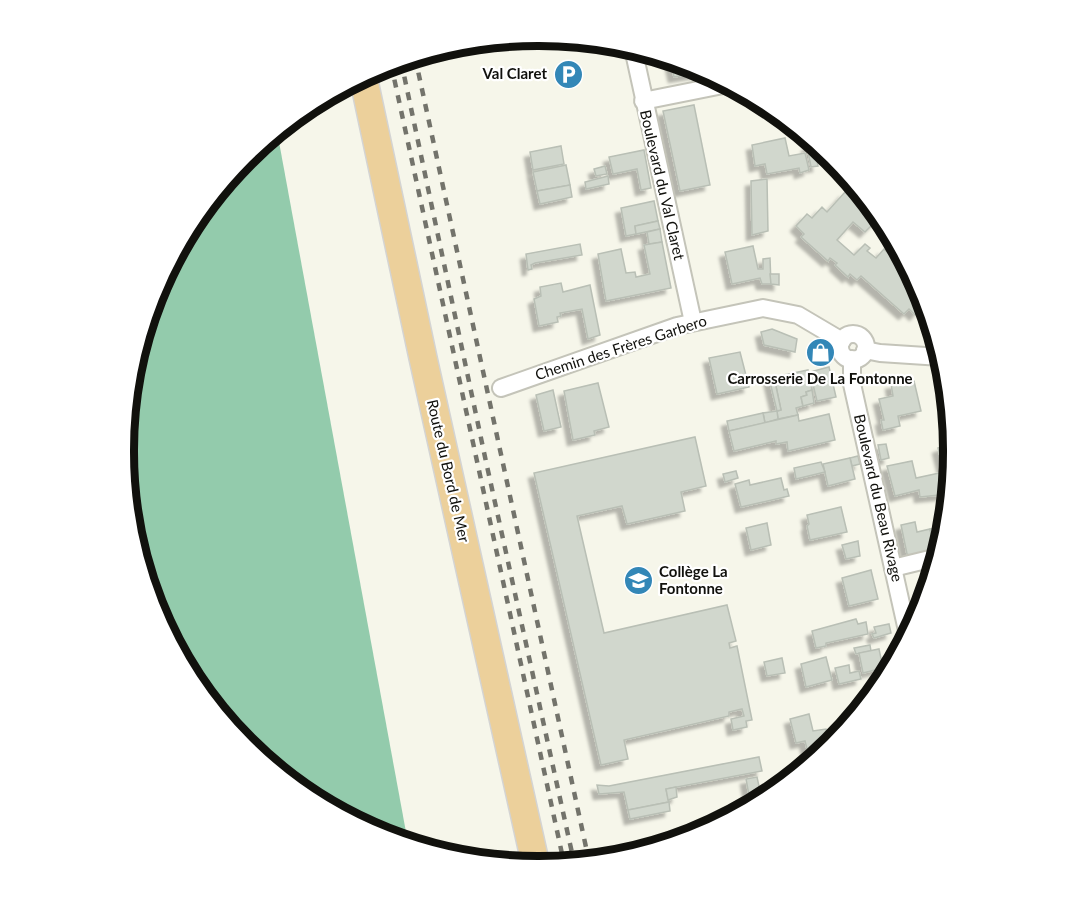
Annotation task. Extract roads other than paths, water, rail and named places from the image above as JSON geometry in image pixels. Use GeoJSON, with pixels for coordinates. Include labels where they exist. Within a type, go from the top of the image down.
{"type":"FeatureCollection","features":[{"type":"Feature","properties":{"kind":"main road","name":"Route du Bord de Mer"},"geometry":{"type":"LineString","coordinates":[[365,86],[534,856]]}},
{"type":"Feature","properties":{"kind":"street","name":"Boulevard du Val Claret"},"geometry":{"type":"LineString","coordinates":[[635,58],[693,322]]}},
{"type":"Feature","properties":{"kind":"street"},"geometry":{"type":"LineString","coordinates":[[643,101],[714,87]]}},
{"type":"Feature","properties":{"kind":"street","name":"Chemin des Frères Garbero"},"geometry":{"type":"LineString","coordinates":[[501,388],[596,353],[693,322],[763,308],[798,315],[842,341],[847,335],[856,334],[865,342],[859,354]]}},
{"type":"Feature","properties":{"kind":"street"},"geometry":{"type":"LineString","coordinates":[[859,354],[880,352],[931,356]]}},
{"type":"Feature","properties":{"kind":"street","name":"Boulevard du Beau Rivage"},"geometry":{"type":"LineString","coordinates":[[859,354],[852,384],[905,621]]}},
{"type":"Feature","properties":{"kind":"street"},"geometry":{"type":"LineString","coordinates":[[893,568],[928,559]]}},
{"type":"Feature","properties":{"kind":"railway"},"geometry":{"type":"LineString","coordinates":[[417,65],[587,852]]}},
{"type":"Feature","properties":{"kind":"railway"},"geometry":{"type":"LineString","coordinates":[[403,70],[572,854]]}},
{"type":"Feature","properties":{"kind":"railway"},"geometry":{"type":"LineString","coordinates":[[393,74],[562,855]]}},
{"type":"Feature","properties":{"kind":"place","name":"Val Claret"},"geometry":{"type":"Point","coordinates":[568,74]}},
{"type":"Feature","properties":{"kind":"place","name":"Carrosserie De La Fontonne"},"geometry":{"type":"Point","coordinates":[820,352]}},
{"type":"Feature","properties":{"kind":"place","name":"Collège La Fontonne"},"geometry":{"type":"Point","coordinates":[638,581]}}]}
